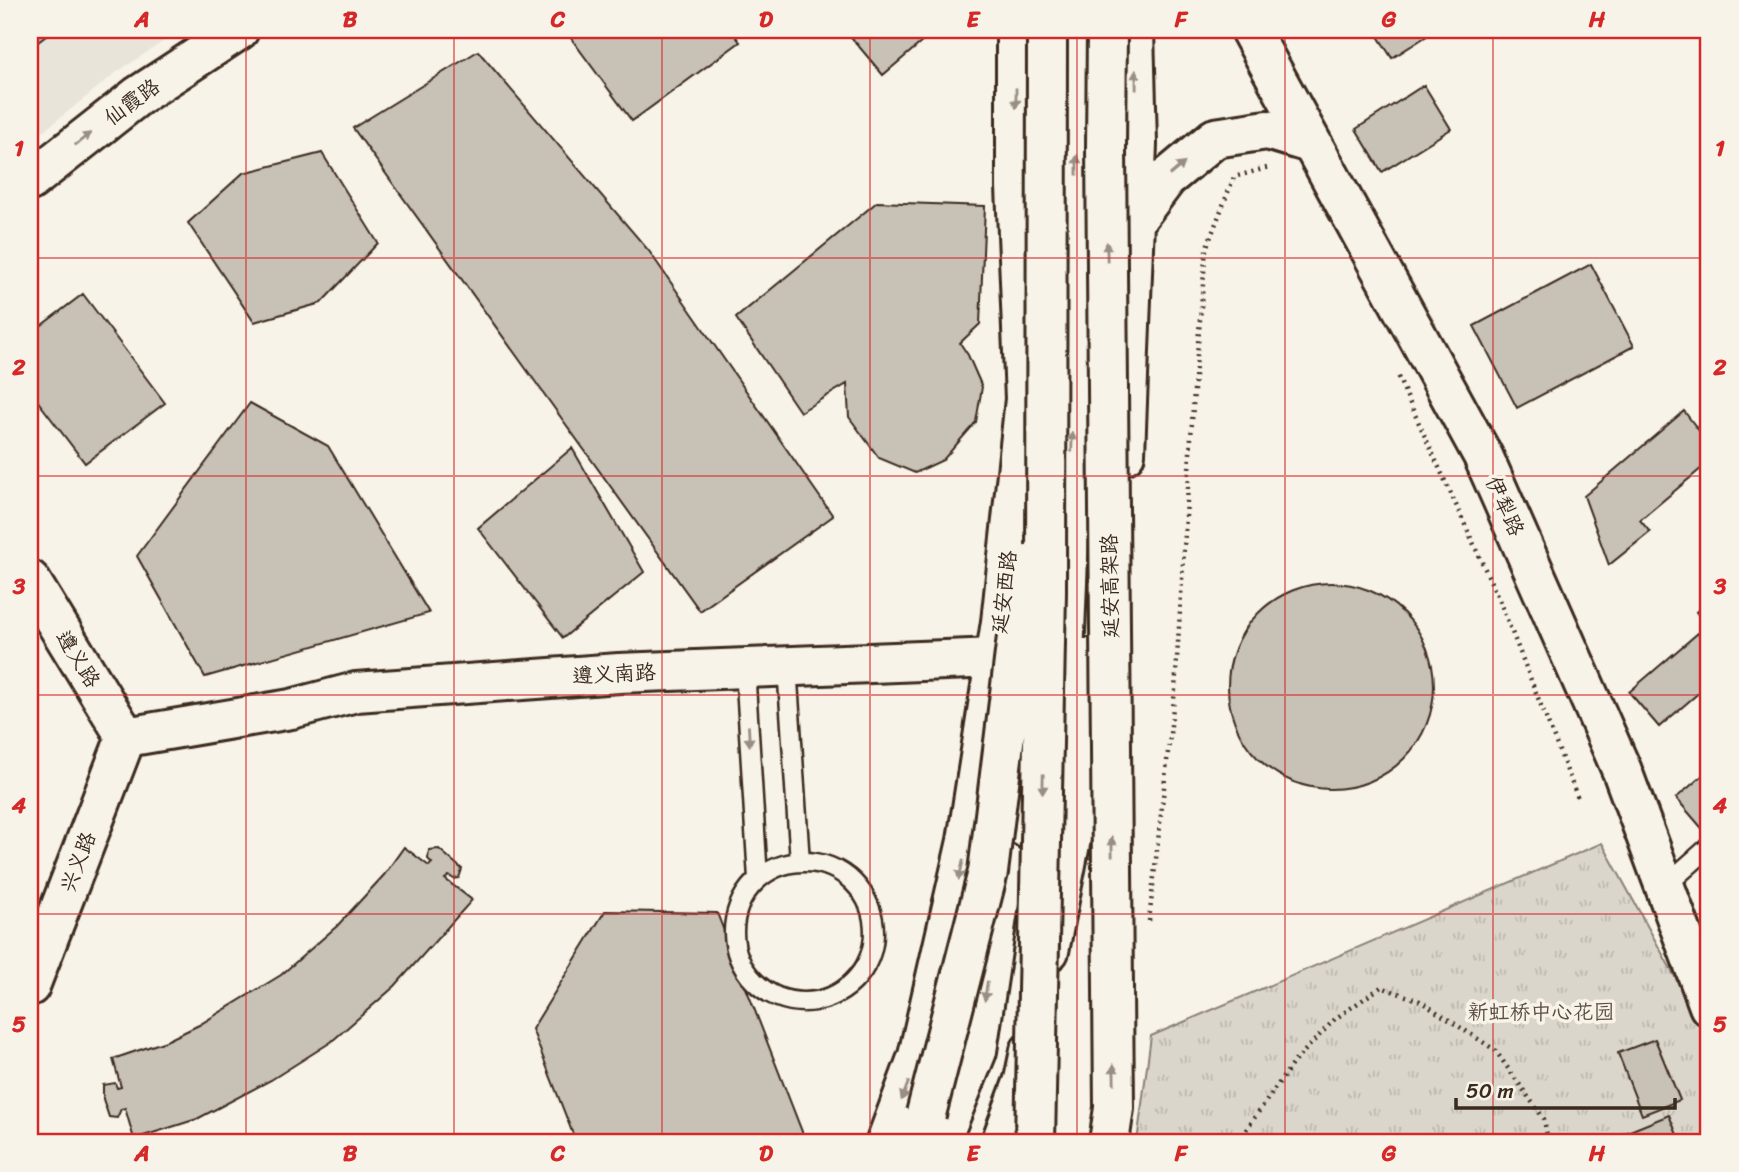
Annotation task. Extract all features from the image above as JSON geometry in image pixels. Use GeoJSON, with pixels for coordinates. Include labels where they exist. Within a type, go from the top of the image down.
{"type":"FeatureCollection","features":[{"type":"Feature","properties":{"kind":"main road","name":"仙霞路"},"geometry":{"type":"LineString","coordinates":[[30,181],[138,96],[239,30]]}},
{"type":"Feature","properties":{"kind":"main road","name":"延安西路"},"geometry":{"type":"LineString","coordinates":[[886,1142],[918,1056],[952,908],[967,841],[996,658],[1025,399],[1018,240],[1016,30]]}},
{"type":"Feature","properties":{"kind":"main road","name":"延安西路"},"geometry":{"type":"LineString","coordinates":[[1049,30],[1049,657]]}},
{"type":"Feature","properties":{"kind":"main road"},"geometry":{"type":"LineString","coordinates":[[1035,1142],[1046,634],[1049,30]]}},
{"type":"Feature","properties":{"kind":"main road","name":"延安西路"},"geometry":{"type":"LineString","coordinates":[[940,1142],[977,1051],[1049,657],[1078,307],[1077,30]]}},
{"type":"Feature","properties":{"kind":"main road","name":"延安高架路"},"geometry":{"type":"LineString","coordinates":[[1107,30],[1114,1094],[1109,1142]]}},
{"type":"Feature","properties":{"kind":"main road"},"geometry":{"type":"LineString","coordinates":[[1001,1142],[1024,1080],[1121,587],[1137,144],[1135,30]]}},
{"type":"Feature","properties":{"kind":"main road","name":"伊犁路"},"geometry":{"type":"LineString","coordinates":[[1250,30],[1483,456],[1622,771],[1709,1006]]}},
{"type":"Feature","properties":{"kind":"main road"},"geometry":{"type":"LineString","coordinates":[[1134,222],[1167,178],[1215,138],[1267,130],[1310,143]]}},
{"type":"Feature","properties":{"kind":"main road"},"geometry":{"type":"LineString","coordinates":[[916,1142],[926,1114],[989,872],[1012,672],[1048,410]]}},
{"type":"Feature","properties":{"kind":"main road","name":"遵义路"},"geometry":{"type":"LineString","coordinates":[[30,580],[126,737]]}},
{"type":"Feature","properties":{"kind":"main road"},"geometry":{"type":"LineString","coordinates":[[1049,657],[1077,805]]}},
{"type":"Feature","properties":{"kind":"main road","name":"遵义南路"},"geometry":{"type":"LineString","coordinates":[[126,737],[291,709],[356,692],[619,673],[996,658],[1106,658]]}},
{"type":"Feature","properties":{"kind":"main road","name":"兴义路"},"geometry":{"type":"LineString","coordinates":[[30,986],[126,737]]}},
{"type":"Feature","properties":{"kind":"lane"},"geometry":{"type":"LineString","coordinates":[[787,666],[800,862]]}},
{"type":"Feature","properties":{"kind":"lane"},"geometry":{"type":"LineString","coordinates":[[745,668],[758,879]]}},
{"type":"Feature","properties":{"kind":"lane"},"geometry":{"type":"LineString","coordinates":[[1665,886],[1709,848]]}},
{"type":"Feature","properties":{"kind":"lane"},"geometry":{"type":"LineString","coordinates":[[800,862],[824,864],[846,875],[863,892],[873,914],[875,938],[869,961],[855,981],[836,996],[813,1003],[790,1002],[769,994],[752,980],[740,961],[734,940],[736,918],[744,897],[758,879],[777,867],[800,862]]}},
{"type":"Feature","properties":{"kind":"path"},"geometry":{"type":"LineString","coordinates":[[1147,931],[1175,690],[1206,249],[1234,177],[1271,166]]}},
{"type":"Feature","properties":{"kind":"path"},"geometry":{"type":"LineString","coordinates":[[1398,376],[1500,602],[1579,801]]}},
{"type":"Feature","properties":{"kind":"path"},"geometry":{"type":"LineString","coordinates":[[1240,1142],[1293,1063],[1335,1019],[1381,987],[1420,1001],[1495,1050],[1544,1119],[1548,1142]]}},
{"type":"Feature","properties":{"kind":"shaded area"},"geometry":{"type":"Polygon","coordinates":[[[30,30],[181,30],[117,72],[30,142],[30,30]]]}},
{"type":"Feature","properties":{"kind":"green space","name":"新虹桥中心花园"},"geometry":{"type":"Polygon","coordinates":[[[1602,843],[1709,1039],[1709,1142],[1137,1142],[1151,1036],[1602,843]]]}},
{"type":"Feature","properties":{"kind":"building"},"geometry":{"type":"Polygon","coordinates":[[[30,30],[54,30],[30,48],[30,30]]]}},
{"type":"Feature","properties":{"kind":"building"},"geometry":{"type":"Polygon","coordinates":[[[565,30],[731,30],[740,42],[632,121],[565,30]]]}},
{"type":"Feature","properties":{"kind":"building"},"geometry":{"type":"Polygon","coordinates":[[[845,30],[936,30],[883,75],[845,30]]]}},
{"type":"Feature","properties":{"kind":"building"},"geometry":{"type":"Polygon","coordinates":[[[1374,30],[1436,30],[1392,58],[1374,30]]]}},
{"type":"Feature","properties":{"kind":"building"},"geometry":{"type":"Polygon","coordinates":[[[478,51],[649,251],[833,516],[700,611],[353,128],[478,51]]]}},
{"type":"Feature","properties":{"kind":"building"},"geometry":{"type":"Polygon","coordinates":[[[1424,85],[1451,129],[1382,172],[1356,129],[1424,85]]]}},
{"type":"Feature","properties":{"kind":"building"},"geometry":{"type":"Polygon","coordinates":[[[322,153],[378,243],[321,303],[254,322],[188,223],[243,173],[322,153]]]}},
{"type":"Feature","properties":{"kind":"building"},"geometry":{"type":"Polygon","coordinates":[[[877,202],[985,206],[980,324],[960,343],[982,387],[976,422],[943,460],[915,473],[879,458],[849,417],[847,384],[800,412],[736,318],[877,202]]]}},
{"type":"Feature","properties":{"kind":"building"},"geometry":{"type":"Polygon","coordinates":[[[1591,264],[1634,346],[1517,408],[1474,326],[1591,264]]]}},
{"type":"Feature","properties":{"kind":"building"},"geometry":{"type":"Polygon","coordinates":[[[83,294],[165,403],[85,463],[30,391],[30,334],[83,294]]]}},
{"type":"Feature","properties":{"kind":"building"},"geometry":{"type":"Polygon","coordinates":[[[250,403],[328,446],[429,613],[205,677],[137,556],[250,403]]]}},
{"type":"Feature","properties":{"kind":"building"},"geometry":{"type":"Polygon","coordinates":[[[1684,411],[1709,444],[1709,462],[1640,520],[1650,532],[1609,565],[1584,496],[1684,411]]]}},
{"type":"Feature","properties":{"kind":"building"},"geometry":{"type":"Polygon","coordinates":[[[572,448],[644,572],[563,638],[478,528],[572,448]]]}},
{"type":"Feature","properties":{"kind":"building"},"geometry":{"type":"Polygon","coordinates":[[[1331,583],[1370,591],[1388,600],[1404,613],[1417,629],[1426,647],[1434,686],[1426,725],[1417,743],[1404,759],[1388,772],[1370,781],[1331,789],[1292,781],[1274,772],[1258,759],[1245,743],[1236,725],[1228,686],[1236,647],[1245,629],[1258,613],[1274,600],[1292,591],[1331,583]]]}},
{"type":"Feature","properties":{"kind":"building"},"geometry":{"type":"Polygon","coordinates":[[[1709,601],[1709,628],[1696,612],[1709,601]]]}},
{"type":"Feature","properties":{"kind":"building"},"geometry":{"type":"Polygon","coordinates":[[[1698,633],[1709,647],[1709,684],[1659,727],[1629,692],[1698,633]]]}},
{"type":"Feature","properties":{"kind":"building"},"geometry":{"type":"Polygon","coordinates":[[[1709,770],[1709,830],[1706,833],[1676,798],[1709,770]]]}},
{"type":"Feature","properties":{"kind":"building"},"geometry":{"type":"Polygon","coordinates":[[[404,847],[429,866],[432,863],[428,859],[429,850],[439,849],[462,869],[459,878],[449,876],[445,879],[472,900],[395,986],[331,1042],[271,1080],[197,1119],[134,1139],[125,1108],[121,1109],[117,1118],[109,1117],[103,1099],[103,1085],[115,1083],[117,1088],[121,1087],[113,1059],[166,1041],[199,1025],[281,975],[337,926],[384,875],[404,847]]]}},
{"type":"Feature","properties":{"kind":"building"},"geometry":{"type":"Polygon","coordinates":[[[605,911],[717,913],[806,1142],[576,1142],[532,1029],[605,911]]]}},
{"type":"Feature","properties":{"kind":"building"},"geometry":{"type":"Polygon","coordinates":[[[1655,1039],[1680,1100],[1642,1115],[1618,1053],[1655,1039]]]}},
{"type":"Feature","properties":{"kind":"building"},"geometry":{"type":"Polygon","coordinates":[[[1669,1115],[1680,1142],[1603,1142],[1669,1115]]]}}]}
